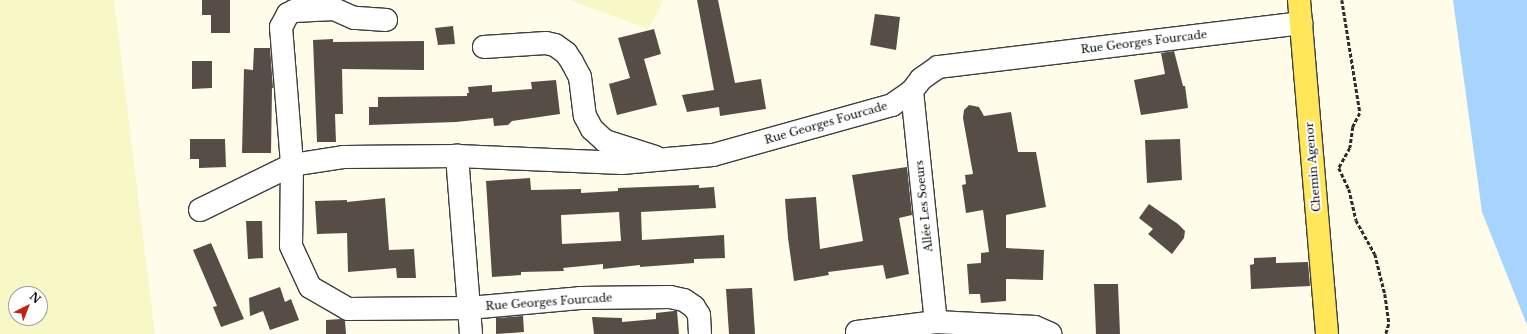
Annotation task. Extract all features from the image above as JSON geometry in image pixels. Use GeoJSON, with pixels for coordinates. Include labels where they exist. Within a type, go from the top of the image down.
{"type":"FeatureCollection","features":[{"type":"Feature","properties":{"kind":"main road","name":"Chemin Agenor"},"geometry":{"type":"LineString","coordinates":[[1298,0],[1327,334]]}},
{"type":"Feature","properties":{"kind":"street","name":"Rue Georges Fourcade"},"geometry":{"type":"LineString","coordinates":[[386,20],[354,18],[334,9],[294,11],[288,14],[281,27],[292,165],[291,246],[310,287],[348,309],[469,308],[580,298],[670,297],[684,300],[694,307],[698,315],[700,334]]}},
{"type":"Feature","properties":{"kind":"street","name":"Rue Georges Fourcade"},"geometry":{"type":"LineString","coordinates":[[200,210],[292,165],[344,157],[457,156],[622,163],[713,155],[892,105],[912,91],[921,79],[938,67],[1301,24]]}},
{"type":"Feature","properties":{"kind":"street"},"geometry":{"type":"LineString","coordinates":[[484,47],[546,43],[555,45],[566,53],[580,78],[585,116],[592,129],[605,141],[662,160]]}},
{"type":"Feature","properties":{"kind":"street","name":"Allée Les Soeurs"},"geometry":{"type":"LineString","coordinates":[[912,91],[936,322]]}},
{"type":"Feature","properties":{"kind":"street"},"geometry":{"type":"LineString","coordinates":[[457,156],[471,334]]}},
{"type":"Feature","properties":{"kind":"street"},"geometry":{"type":"LineString","coordinates":[[857,332],[936,322],[1034,327],[1051,334]]}},
{"type":"Feature","properties":{"kind":"path"},"geometry":{"type":"LineString","coordinates":[[1342,0],[1360,113],[1354,127],[1350,148],[1339,168],[1349,190],[1356,220],[1375,254],[1385,294],[1389,324],[1386,334]]}},
{"type":"Feature","properties":{"kind":"green space"},"geometry":{"type":"Polygon","coordinates":[[[0,0],[114,0],[155,334],[0,334],[0,0]]]}},
{"type":"Feature","properties":{"kind":"green space"},"geometry":{"type":"Polygon","coordinates":[[[570,0],[664,0],[648,29],[570,0]]]}},
{"type":"Feature","properties":{"kind":"water"},"geometry":{"type":"Polygon","coordinates":[[[1453,0],[1527,0],[1527,325],[1482,212],[1453,0]]]}},
{"type":"Feature","properties":{"kind":"building"},"geometry":{"type":"Polygon","coordinates":[[[202,0],[230,0],[230,33],[211,33],[211,15],[202,15],[202,0]]]}},
{"type":"Feature","properties":{"kind":"building"},"geometry":{"type":"Polygon","coordinates":[[[697,0],[718,0],[735,83],[761,79],[766,109],[720,116],[719,107],[687,112],[682,95],[714,90],[697,0]]]}},
{"type":"Feature","properties":{"kind":"building"},"geometry":{"type":"Polygon","coordinates":[[[875,14],[900,17],[896,50],[870,45],[875,14]]]}},
{"type":"Feature","properties":{"kind":"building"},"geometry":{"type":"Polygon","coordinates":[[[453,26],[455,44],[438,45],[435,28],[453,26]]]}},
{"type":"Feature","properties":{"kind":"building"},"geometry":{"type":"Polygon","coordinates":[[[654,29],[661,54],[644,59],[657,105],[617,115],[609,84],[630,78],[618,38],[654,29]]]}},
{"type":"Feature","properties":{"kind":"building"},"geometry":{"type":"Polygon","coordinates":[[[333,39],[333,42],[424,41],[424,70],[342,69],[343,114],[335,114],[336,142],[317,142],[313,40],[333,39]]]}},
{"type":"Feature","properties":{"kind":"building"},"geometry":{"type":"Polygon","coordinates":[[[254,48],[270,48],[273,88],[271,153],[242,153],[244,69],[253,70],[254,48]]]}},
{"type":"Feature","properties":{"kind":"building"},"geometry":{"type":"Polygon","coordinates":[[[1174,51],[1183,86],[1185,86],[1188,108],[1141,115],[1134,80],[1165,74],[1161,53],[1174,51]]]}},
{"type":"Feature","properties":{"kind":"building"},"geometry":{"type":"Polygon","coordinates":[[[192,61],[212,61],[212,88],[192,89],[192,61]]]}},
{"type":"Feature","properties":{"kind":"building"},"geometry":{"type":"Polygon","coordinates":[[[556,80],[560,114],[512,121],[508,125],[494,126],[493,118],[456,122],[369,125],[369,107],[378,107],[378,97],[467,96],[467,93],[469,93],[468,87],[492,85],[492,92],[532,89],[531,82],[556,80]]]}},
{"type":"Feature","properties":{"kind":"building"},"geometry":{"type":"Polygon","coordinates":[[[969,105],[979,107],[984,116],[1011,112],[1018,152],[1036,152],[1046,207],[1006,215],[1006,248],[1044,250],[1043,280],[1006,279],[1006,301],[981,303],[980,294],[969,294],[967,264],[981,263],[981,253],[989,252],[983,210],[966,213],[962,185],[966,184],[965,175],[973,174],[963,118],[964,110],[969,105]]]}},
{"type":"Feature","properties":{"kind":"building"},"geometry":{"type":"Polygon","coordinates":[[[190,139],[225,139],[226,167],[199,168],[199,159],[190,159],[190,139]]]}},
{"type":"Feature","properties":{"kind":"building"},"geometry":{"type":"Polygon","coordinates":[[[1180,139],[1182,180],[1147,183],[1145,140],[1180,139]]]}},
{"type":"Feature","properties":{"kind":"building"},"geometry":{"type":"Polygon","coordinates":[[[907,167],[912,215],[899,218],[909,274],[886,279],[883,265],[828,272],[829,275],[794,281],[788,238],[785,199],[816,197],[820,249],[863,241],[852,175],[907,167]]]}},
{"type":"Feature","properties":{"kind":"building"},"geometry":{"type":"Polygon","coordinates":[[[530,178],[531,190],[581,189],[581,193],[618,191],[618,188],[699,185],[699,188],[714,187],[716,208],[641,212],[642,240],[724,235],[725,258],[694,259],[694,263],[640,267],[640,265],[603,269],[603,264],[563,268],[564,271],[521,272],[521,275],[492,277],[486,181],[530,178]],[[619,212],[561,215],[562,244],[621,241],[619,212]]]}},
{"type":"Feature","properties":{"kind":"building"},"geometry":{"type":"Polygon","coordinates":[[[385,198],[389,250],[414,249],[416,278],[397,278],[396,268],[348,272],[347,233],[317,234],[315,201],[347,200],[347,202],[385,198]]]}},
{"type":"Feature","properties":{"kind":"building"},"geometry":{"type":"Polygon","coordinates":[[[1149,204],[1178,224],[1185,231],[1184,238],[1172,254],[1148,234],[1153,229],[1139,218],[1149,204]]]}},
{"type":"Feature","properties":{"kind":"building"},"geometry":{"type":"Polygon","coordinates":[[[246,221],[262,221],[263,258],[248,259],[246,221]]]}},
{"type":"Feature","properties":{"kind":"building"},"geometry":{"type":"Polygon","coordinates":[[[211,243],[244,319],[221,327],[213,307],[217,306],[193,250],[211,243]]]}},
{"type":"Feature","properties":{"kind":"building"},"geometry":{"type":"Polygon","coordinates":[[[1276,257],[1276,263],[1308,262],[1310,286],[1251,289],[1250,265],[1254,264],[1254,258],[1276,257]]]}},
{"type":"Feature","properties":{"kind":"building"},"geometry":{"type":"Polygon","coordinates":[[[1094,284],[1118,284],[1120,334],[1096,334],[1094,284]]]}},
{"type":"Feature","properties":{"kind":"building"},"geometry":{"type":"Polygon","coordinates":[[[280,287],[285,302],[291,299],[299,320],[270,330],[263,311],[250,316],[249,298],[280,287]]]}},
{"type":"Feature","properties":{"kind":"building"},"geometry":{"type":"Polygon","coordinates":[[[752,288],[755,334],[729,334],[726,289],[752,288]]]}},
{"type":"Feature","properties":{"kind":"building"},"geometry":{"type":"Polygon","coordinates":[[[677,311],[679,334],[594,334],[592,317],[622,318],[622,322],[656,319],[656,313],[677,311]]]}},
{"type":"Feature","properties":{"kind":"building"},"geometry":{"type":"Polygon","coordinates":[[[523,316],[524,332],[496,334],[496,318],[523,316]]]}},
{"type":"Feature","properties":{"kind":"building"},"geometry":{"type":"Polygon","coordinates":[[[341,319],[345,321],[346,334],[326,334],[326,320],[341,319]]]}}]}
